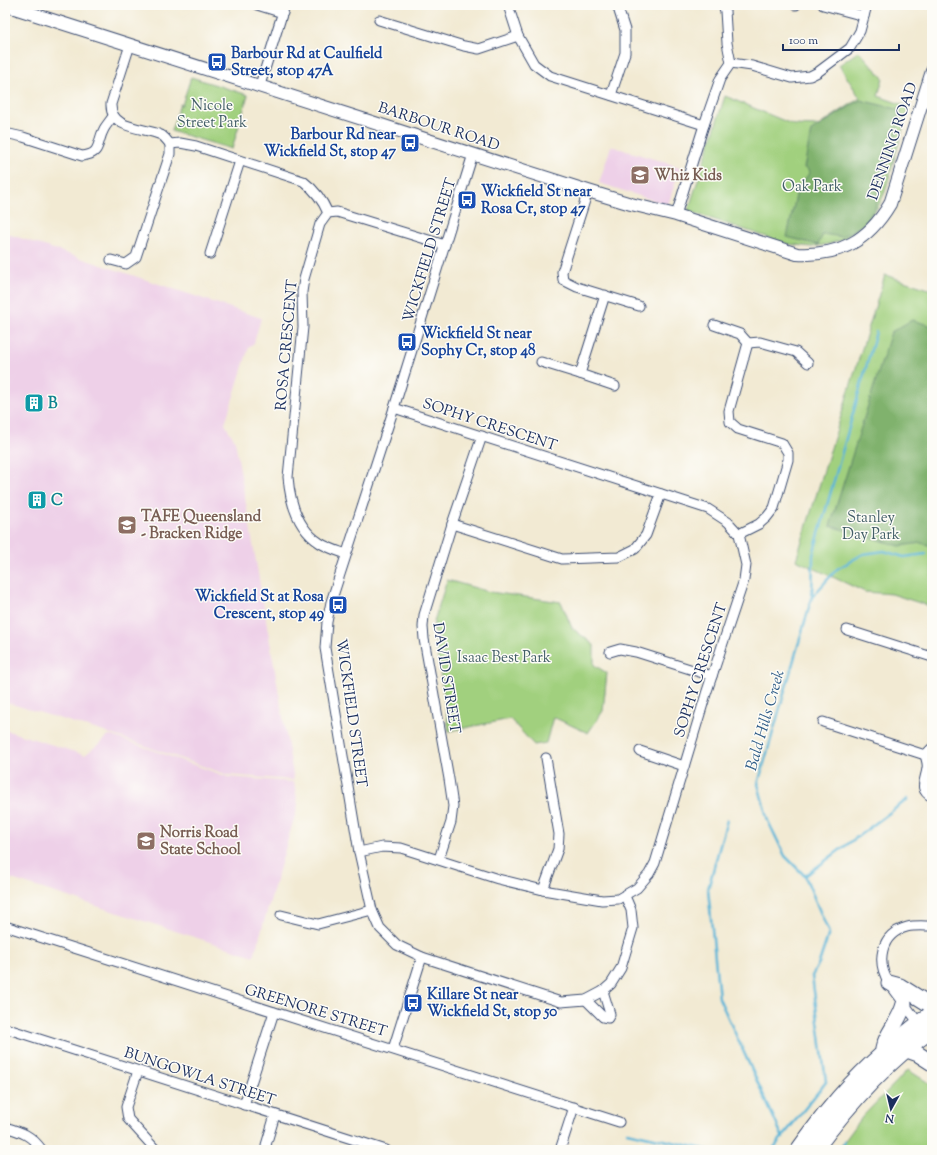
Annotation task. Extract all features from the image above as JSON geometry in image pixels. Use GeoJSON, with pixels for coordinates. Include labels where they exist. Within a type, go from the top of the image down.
{"type":"FeatureCollection","features":[{"type":"Feature","properties":{"kind":"main road"},"geometry":{"type":"LineString","coordinates":[[889,983],[900,986],[932,1006]]}},
{"type":"Feature","properties":{"kind":"main road"},"geometry":{"type":"LineString","coordinates":[[883,1052],[885,1042],[898,1020],[904,1004]]}},
{"type":"Feature","properties":{"kind":"main road"},"geometry":{"type":"LineString","coordinates":[[815,1150],[855,1098],[927,1032],[932,1014]]}},
{"type":"Feature","properties":{"kind":"main road"},"geometry":{"type":"LineString","coordinates":[[798,1150],[833,1104],[857,1077],[883,1052],[927,1032]]}},
{"type":"Feature","properties":{"kind":"main road"},"geometry":{"type":"LineString","coordinates":[[907,1050],[923,1056],[932,1063]]}},
{"type":"Feature","properties":{"kind":"street","name":"BARBOUR ROAD"},"geometry":{"type":"LineString","coordinates":[[5,5],[588,191],[631,204],[676,215],[797,254],[811,255],[837,251],[863,236]]}},
{"type":"Feature","properties":{"kind":"street"},"geometry":{"type":"LineString","coordinates":[[257,5],[284,9],[260,86]]}},
{"type":"Feature","properties":{"kind":"street"},"geometry":{"type":"LineString","coordinates":[[508,5],[518,36],[534,64],[550,76],[704,125]]}},
{"type":"Feature","properties":{"kind":"street"},"geometry":{"type":"LineString","coordinates":[[611,95],[625,53],[626,30],[617,5]]}},
{"type":"Feature","properties":{"kind":"street"},"geometry":{"type":"LineString","coordinates":[[676,215],[720,79],[731,63],[727,43],[725,11],[723,5]]}},
{"type":"Feature","properties":{"kind":"street"},"geometry":{"type":"LineString","coordinates":[[823,5],[864,16]]}},
{"type":"Feature","properties":{"kind":"street"},"geometry":{"type":"LineString","coordinates":[[731,63],[752,66],[792,78],[810,76],[818,72],[850,48],[860,31],[867,5]]}},
{"type":"Feature","properties":{"kind":"street"},"geometry":{"type":"LineString","coordinates":[[380,20],[464,46],[479,49],[518,36]]}},
{"type":"Feature","properties":{"kind":"street"},"geometry":{"type":"LineString","coordinates":[[130,45],[111,104],[110,112],[118,122],[160,135],[170,144],[180,143],[196,146],[303,180],[323,201],[328,213],[337,212],[445,245]]}},
{"type":"Feature","properties":{"kind":"street","name":"DENNING ROAD"},"geometry":{"type":"LineString","coordinates":[[863,236],[880,219],[890,204],[932,73]]}},
{"type":"Feature","properties":{"kind":"street"},"geometry":{"type":"LineString","coordinates":[[5,133],[23,137],[82,156],[90,155],[96,152],[103,130],[113,116]]}},
{"type":"Feature","properties":{"kind":"street"},"geometry":{"type":"LineString","coordinates":[[111,260],[126,264],[136,257],[170,154],[170,144]]}},
{"type":"Feature","properties":{"kind":"street","name":"WICKFIELD STREET"},"geometry":{"type":"LineString","coordinates":[[473,154],[394,408],[331,602],[327,622],[325,648],[359,852],[372,910],[380,928],[397,945],[422,956],[561,1002],[586,1000],[604,991],[611,984],[621,968],[633,928],[631,910],[625,896]]}},
{"type":"Feature","properties":{"kind":"street"},"geometry":{"type":"LineString","coordinates":[[210,254],[240,161]]}},
{"type":"Feature","properties":{"kind":"street"},"geometry":{"type":"LineString","coordinates":[[588,191],[562,272],[563,280],[577,287],[639,306]]}},
{"type":"Feature","properties":{"kind":"street","name":"ROSA CRESCENT"},"geometry":{"type":"LineString","coordinates":[[328,213],[320,224],[304,279],[302,292],[303,327],[288,477],[289,491],[299,521],[312,537],[321,544],[346,554]]}},
{"type":"Feature","properties":{"kind":"street"},"geometry":{"type":"LineString","coordinates":[[580,374],[605,295]]}},
{"type":"Feature","properties":{"kind":"street"},"geometry":{"type":"LineString","coordinates":[[714,325],[740,334],[748,343]]}},
{"type":"Feature","properties":{"kind":"street"},"geometry":{"type":"LineString","coordinates":[[748,343],[760,342],[796,352],[808,363]]}},
{"type":"Feature","properties":{"kind":"street"},"geometry":{"type":"LineString","coordinates":[[739,534],[759,524],[774,508],[788,460],[788,453],[782,443],[738,429],[730,422],[730,411],[748,343]]}},
{"type":"Feature","properties":{"kind":"street"},"geometry":{"type":"LineString","coordinates":[[541,362],[615,386]]}},
{"type":"Feature","properties":{"kind":"street","name":"SOPHY CRESCENT"},"geometry":{"type":"LineString","coordinates":[[359,852],[382,847],[401,848],[498,879],[543,890],[602,900],[618,899],[625,896],[640,884],[649,874],[655,863],[712,676],[744,580],[746,565],[739,534],[728,522],[708,509],[394,408]]}},
{"type":"Feature","properties":{"kind":"street","name":"DAVID STREET"},"geometry":{"type":"LineString","coordinates":[[439,859],[451,822],[453,806],[424,640],[424,615],[452,524],[482,436]]}},
{"type":"Feature","properties":{"kind":"street"},"geometry":{"type":"LineString","coordinates":[[452,524],[562,559],[619,557],[635,550],[646,535],[661,494]]}},
{"type":"Feature","properties":{"kind":"street"},"geometry":{"type":"LineString","coordinates":[[847,630],[932,657]]}},
{"type":"Feature","properties":{"kind":"street"},"geometry":{"type":"LineString","coordinates":[[610,652],[620,649],[636,652],[712,676]]}},
{"type":"Feature","properties":{"kind":"street"},"geometry":{"type":"LineString","coordinates":[[823,722],[925,755]]}},
{"type":"Feature","properties":{"kind":"street"},"geometry":{"type":"LineString","coordinates":[[925,755],[932,748]]}},
{"type":"Feature","properties":{"kind":"street"},"geometry":{"type":"LineString","coordinates":[[640,751],[684,766]]}},
{"type":"Feature","properties":{"kind":"street"},"geometry":{"type":"LineString","coordinates":[[925,755],[927,768],[924,789],[930,796]]}},
{"type":"Feature","properties":{"kind":"street"},"geometry":{"type":"LineString","coordinates":[[543,890],[558,850],[559,834],[546,758]]}},
{"type":"Feature","properties":{"kind":"street"},"geometry":{"type":"LineString","coordinates":[[281,915],[318,924],[372,910]]}},
{"type":"Feature","properties":{"kind":"street","name":"GREENORE STREET"},"geometry":{"type":"LineString","coordinates":[[5,926],[618,1122]]}},
{"type":"Feature","properties":{"kind":"street"},"geometry":{"type":"LineString","coordinates":[[927,1032],[884,976],[881,954],[886,942],[891,935],[898,930],[916,926],[932,926]]}},
{"type":"Feature","properties":{"kind":"street"},"geometry":{"type":"LineString","coordinates":[[393,1049],[422,956]]}},
{"type":"Feature","properties":{"kind":"street"},"geometry":{"type":"LineString","coordinates":[[586,1000],[603,1017],[608,1018],[610,1014],[604,991]]}},
{"type":"Feature","properties":{"kind":"street"},"geometry":{"type":"LineString","coordinates":[[244,1105],[274,1012]]}},
{"type":"Feature","properties":{"kind":"street","name":"BUNGOWLA STREET"},"geometry":{"type":"LineString","coordinates":[[5,1028],[386,1150]]}},
{"type":"Feature","properties":{"kind":"street"},"geometry":{"type":"LineString","coordinates":[[138,1071],[126,1107],[128,1118],[156,1150]]}},
{"type":"Feature","properties":{"kind":"street"},"geometry":{"type":"LineString","coordinates":[[560,1150],[574,1107]]}},
{"type":"Feature","properties":{"kind":"street"},"geometry":{"type":"LineString","coordinates":[[268,1150],[266,1145],[275,1115]]}},
{"type":"Feature","properties":{"kind":"street"},"geometry":{"type":"LineString","coordinates":[[5,1127],[24,1133],[36,1142],[42,1150]]}},
{"type":"Feature","properties":{"kind":"shaded area","name":"Whiz Kids"},"geometry":{"type":"Polygon","coordinates":[[[611,146],[680,167],[669,202],[665,204],[599,183],[611,146]]]}},
{"type":"Feature","properties":{"kind":"shaded area","name":"TAFE Queensland - Bracken Ridge"},"geometry":{"type":"Polygon","coordinates":[[[5,233],[261,318],[254,343],[249,347],[225,424],[235,441],[294,780],[228,775],[111,734],[5,702],[5,233]]]}},
{"type":"Feature","properties":{"kind":"shaded area","name":"Norris Road State School"},"geometry":{"type":"Polygon","coordinates":[[[5,730],[85,755],[110,735],[228,777],[294,782],[298,805],[254,956],[5,877],[5,730]]]}},
{"type":"Feature","properties":{"kind":"green space","name":"Oak Park"},"geometry":{"type":"Polygon","coordinates":[[[859,51],[883,78],[878,96],[909,107],[885,192],[878,207],[866,223],[842,240],[812,247],[788,244],[688,211],[725,96],[794,125],[818,126],[860,98],[839,65],[859,51]]]}},
{"type":"Feature","properties":{"kind":"green space","name":"Nicole Street Park"},"geometry":{"type":"Polygon","coordinates":[[[191,77],[248,95],[232,149],[171,131],[180,104],[182,105],[191,77]]]}},
{"type":"Feature","properties":{"kind":"green space"},"geometry":{"type":"Polygon","coordinates":[[[860,100],[901,110],[897,134],[875,208],[863,225],[842,237],[823,234],[818,245],[787,237],[798,186],[803,183],[809,173],[808,170],[804,168],[811,131],[860,100]]]}},
{"type":"Feature","properties":{"kind":"green space","name":"Stanley Day Park"},"geometry":{"type":"Polygon","coordinates":[[[885,275],[932,290],[932,607],[892,594],[865,592],[796,560],[885,275]]]}},
{"type":"Feature","properties":{"kind":"green space"},"geometry":{"type":"Polygon","coordinates":[[[912,320],[932,326],[932,546],[921,543],[900,546],[830,526],[891,332],[912,320]]]}},
{"type":"Feature","properties":{"kind":"green space","name":"Isaac Best Park"},"geometry":{"type":"Polygon","coordinates":[[[447,580],[490,592],[561,602],[572,628],[594,645],[594,665],[607,673],[603,711],[588,733],[553,717],[546,743],[534,745],[510,719],[449,731],[434,630],[434,621],[447,580]]]}},
{"type":"Feature","properties":{"kind":"green space"},"geometry":{"type":"Polygon","coordinates":[[[908,1070],[932,1085],[932,1150],[838,1150],[863,1116],[908,1070]]]}},
{"type":"Feature","properties":{"kind":"waterway"},"geometry":{"type":"LineString","coordinates":[[812,597],[813,555],[876,332]]}},
{"type":"Feature","properties":{"kind":"waterway","name":"Bald Hills Creek"},"geometry":{"type":"LineString","coordinates":[[772,1150],[826,1082],[812,976],[819,963],[829,933],[805,876],[785,856],[768,821],[758,784],[812,597],[837,569],[863,554],[884,551],[904,557],[926,554]]}},
{"type":"Feature","properties":{"kind":"waterway"},"geometry":{"type":"LineString","coordinates":[[805,876],[908,799]]}},
{"type":"Feature","properties":{"kind":"waterway"},"geometry":{"type":"LineString","coordinates":[[727,820],[708,889],[719,998],[783,1138]]}},
{"type":"Feature","properties":{"kind":"waterway"},"geometry":{"type":"LineString","coordinates":[[627,1132],[709,1150]]}},
{"type":"Feature","properties":{"kind":"waterway","name":"Bald Hills Creek"},"geometry":{"type":"LineString","coordinates":[[843,1150],[844,1142]]}},
{"type":"Feature","properties":{"kind":"place","name":"Barbour Rd at Caulfield Street, stop 47A"},"geometry":{"type":"Point","coordinates":[217,62]}},
{"type":"Feature","properties":{"kind":"place","name":"Barbour Rd near Wickfield St, stop 47"},"geometry":{"type":"Point","coordinates":[410,143]}},
{"type":"Feature","properties":{"kind":"place","name":"Whiz Kids"},"geometry":{"type":"Point","coordinates":[640,175]}},
{"type":"Feature","properties":{"kind":"place","name":"Wickfield St near Rosa Cr, stop 47"},"geometry":{"type":"Point","coordinates":[467,200]}},
{"type":"Feature","properties":{"kind":"place","name":"Wickfield St near Sophy Cr, stop 48"},"geometry":{"type":"Point","coordinates":[407,342]}},
{"type":"Feature","properties":{"kind":"place","name":"B"},"geometry":{"type":"Point","coordinates":[34,403]}},
{"type":"Feature","properties":{"kind":"place","name":"C"},"geometry":{"type":"Point","coordinates":[37,500]}},
{"type":"Feature","properties":{"kind":"place","name":"TAFE Queensland - Bracken Ridge"},"geometry":{"type":"Point","coordinates":[127,525]}},
{"type":"Feature","properties":{"kind":"place","name":"Wickfield St at Rosa Crescent, stop 49"},"geometry":{"type":"Point","coordinates":[338,605]}},
{"type":"Feature","properties":{"kind":"place","name":"Norris Road State School"},"geometry":{"type":"Point","coordinates":[146,841]}},
{"type":"Feature","properties":{"kind":"place","name":"Killare St near Wickfield St, stop 50"},"geometry":{"type":"Point","coordinates":[413,1003]}}]}
